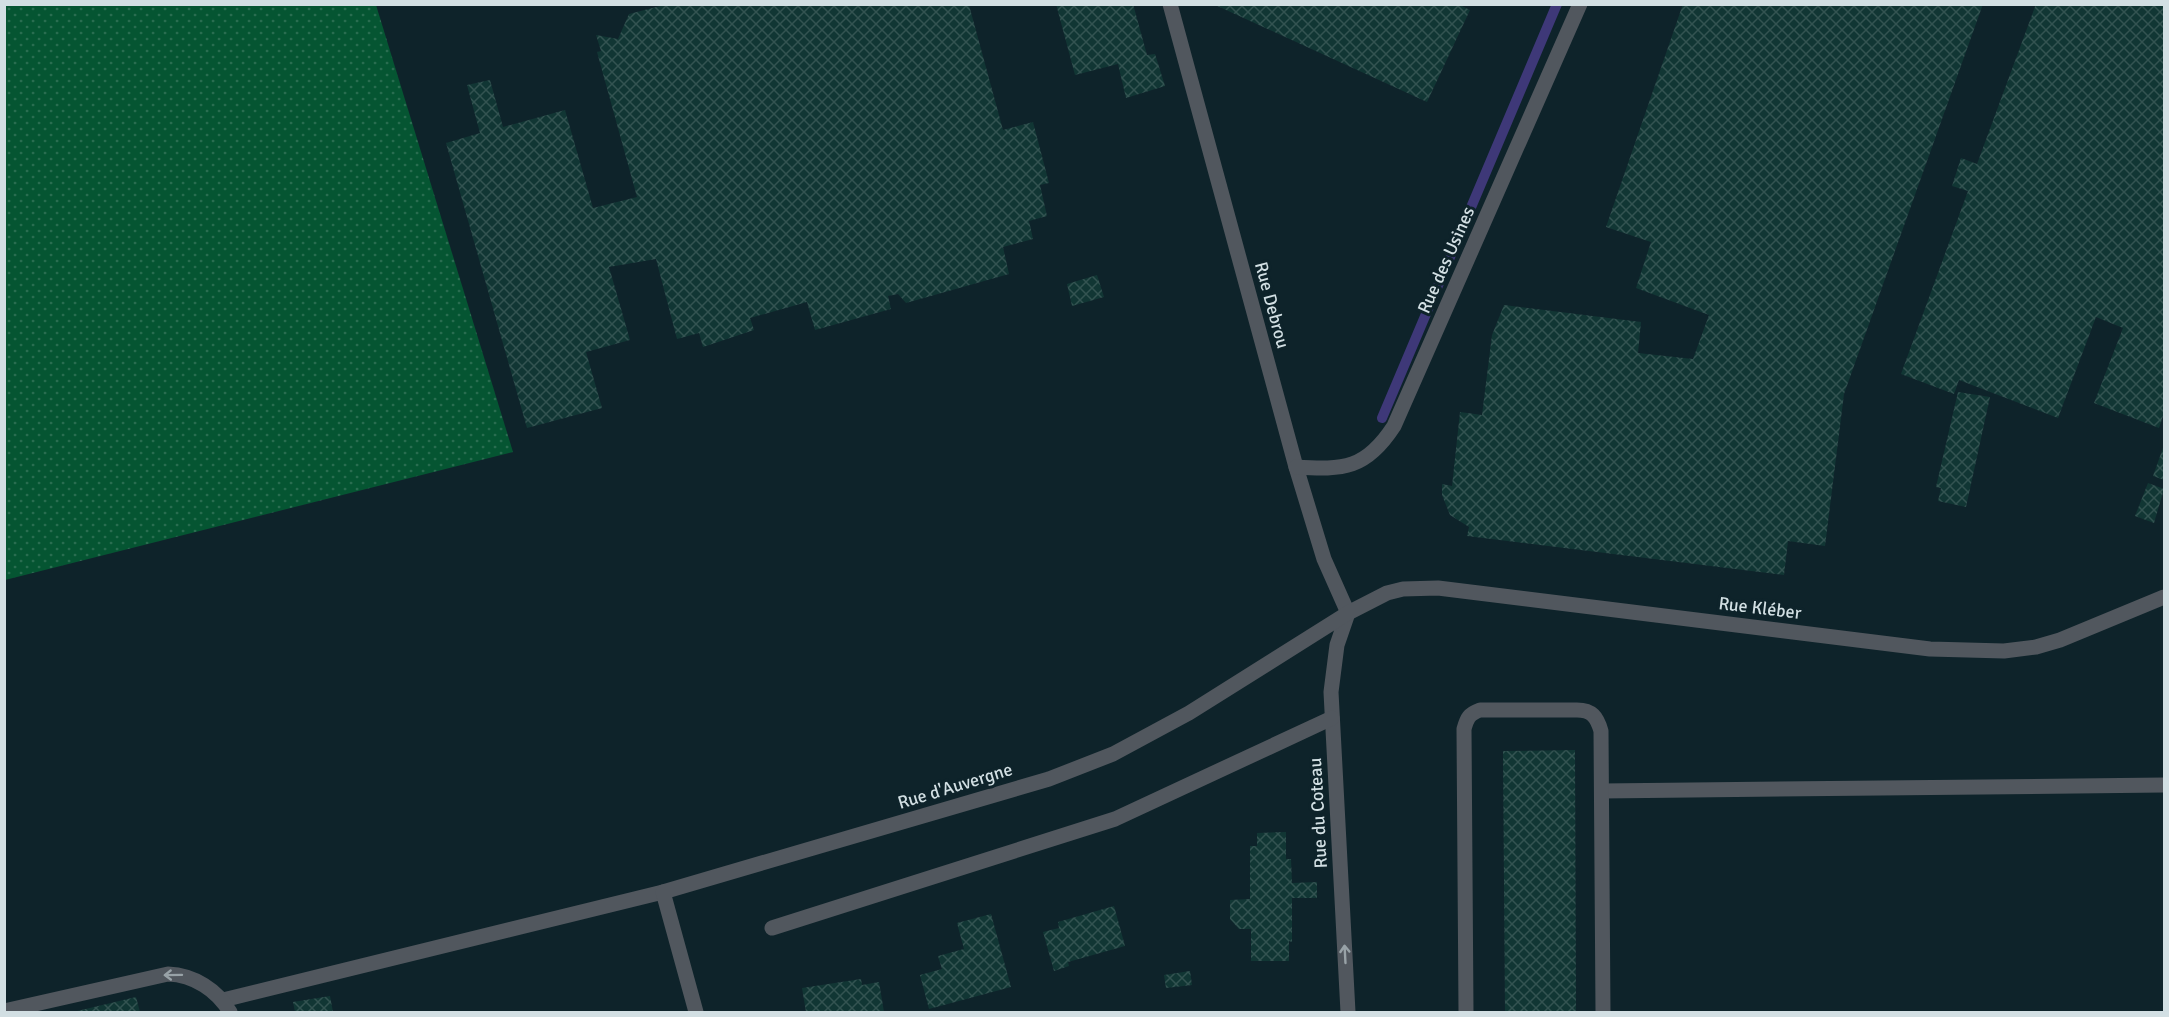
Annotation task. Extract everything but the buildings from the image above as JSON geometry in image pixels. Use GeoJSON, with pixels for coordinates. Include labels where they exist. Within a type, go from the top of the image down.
{"type":"FeatureCollection","features":[{"type":"Feature","properties":{"kind":"street","name":"Rue Debrou"},"geometry":{"type":"LineString","coordinates":[[1170,4],[1296,467],[1327,566],[1348,613]]}},
{"type":"Feature","properties":{"kind":"street","name":"Rue des Usines"},"geometry":{"type":"LineString","coordinates":[[1296,467],[1334,470],[1350,466],[1370,456],[1382,445],[1394,426],[1580,4]]}},
{"type":"Feature","properties":{"kind":"street","name":"Rue Kléber"},"geometry":{"type":"LineString","coordinates":[[1348,613],[1387,593],[1403,589],[1438,588],[1930,649],[2004,651],[2060,640],[2164,597]]}},
{"type":"Feature","properties":{"kind":"street","name":"Rue du Coteau"},"geometry":{"type":"LineString","coordinates":[[1348,613],[1337,645],[1333,670],[1332,718],[1348,1012]]}},
{"type":"Feature","properties":{"kind":"street","name":"Rue d'Auvergne"},"geometry":{"type":"LineString","coordinates":[[227,1006],[663,892],[1049,778],[1113,754],[1189,713],[1348,613]]}},
{"type":"Feature","properties":{"kind":"street"},"geometry":{"type":"LineString","coordinates":[[1466,1012],[1464,741],[1466,720],[1470,714],[1480,710],[1587,710],[1598,718],[1601,731],[1603,1012]]}},
{"type":"Feature","properties":{"kind":"street"},"geometry":{"type":"LineString","coordinates":[[772,928],[1115,819],[1332,718]]}},
{"type":"Feature","properties":{"kind":"street"},"geometry":{"type":"LineString","coordinates":[[1602,791],[2164,785]]}},
{"type":"Feature","properties":{"kind":"street"},"geometry":{"type":"LineString","coordinates":[[663,892],[696,1012]]}},
{"type":"Feature","properties":{"kind":"street"},"geometry":{"type":"LineString","coordinates":[[4,1011],[168,974],[195,979],[227,1006]]}},
{"type":"Feature","properties":{"kind":"green space"},"geometry":{"type":"Polygon","coordinates":[[[5,4],[376,5],[513,452],[5,580],[5,4]]]}},
{"type":"Feature","properties":{"kind":"waterway"},"geometry":{"type":"LineString","coordinates":[[1382,418],[1557,4]]}}]}
